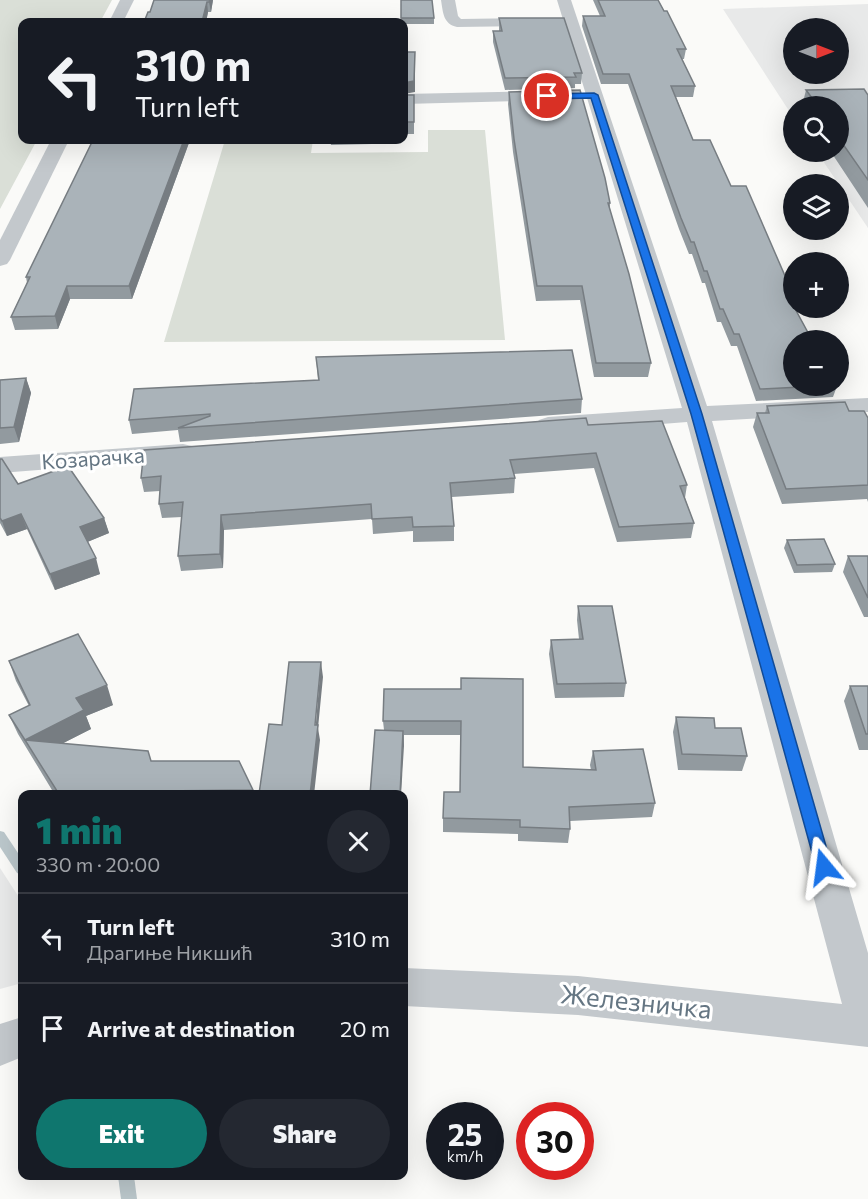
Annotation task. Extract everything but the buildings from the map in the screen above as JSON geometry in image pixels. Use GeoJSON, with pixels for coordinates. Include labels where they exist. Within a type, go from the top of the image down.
{"type":"FeatureCollection","features":[{"type":"Feature","properties":{"kind":"street"},"geometry":{"type":"LineString","coordinates":[[118,18],[127,0]]}},
{"type":"Feature","properties":{"kind":"street"},"geometry":{"type":"LineString","coordinates":[[448,0],[451,18],[457,23],[561,17],[582,96],[697,414],[868,1025]]}},
{"type":"Feature","properties":{"kind":"street"},"geometry":{"type":"LineString","coordinates":[[408,99],[582,96]]}},
{"type":"Feature","properties":{"kind":"street"},"geometry":{"type":"LineString","coordinates":[[0,260],[58,144]]}},
{"type":"Feature","properties":{"kind":"street"},"geometry":{"type":"LineString","coordinates":[[530,426],[868,405]]}},
{"type":"Feature","properties":{"kind":"street","name":"Козарачка"},"geometry":{"type":"LineString","coordinates":[[0,465],[210,450]]}},
{"type":"Feature","properties":{"kind":"street","name":"Железничка"},"geometry":{"type":"LineString","coordinates":[[408,987],[479,989],[616,998],[868,1025]]}},
{"type":"Feature","properties":{"kind":"street"},"geometry":{"type":"LineString","coordinates":[[0,1045],[18,1038]]}},
{"type":"Feature","properties":{"kind":"shaded area"},"geometry":{"type":"Polygon","coordinates":[[[0,0],[112,0],[102,18],[18,18],[18,144],[35,144],[0,209],[0,0]]]}},
{"type":"Feature","properties":{"kind":"shaded area"},"geometry":{"type":"Polygon","coordinates":[[[868,4],[868,228],[849,200],[849,174],[832,174],[824,162],[849,162],[849,96],[783,96],[783,102],[723,9],[868,4]]]}},
{"type":"Feature","properties":{"kind":"shaded area"},"geometry":{"type":"Polygon","coordinates":[[[428,130],[485,130],[505,340],[164,342],[224,144],[312,144],[311,153],[428,152],[428,130]]]}},
{"type":"Feature","properties":{"kind":"shaded area"},"geometry":{"type":"Polygon","coordinates":[[[0,868],[18,896],[18,984],[0,989],[0,868]]]}},
{"type":"Feature","properties":{"kind":"waterway"},"geometry":{"type":"LineString","coordinates":[[0,836],[18,863]]}},
{"type":"Feature","properties":{"kind":"waterway"},"geometry":{"type":"LineString","coordinates":[[127,1180],[129,1199]]}},
{"type":"Feature","properties":{"kind":"route"},"geometry":{"type":"LineString","coordinates":[[547,96],[594,95],[697,414],[824,867]]}}]}
